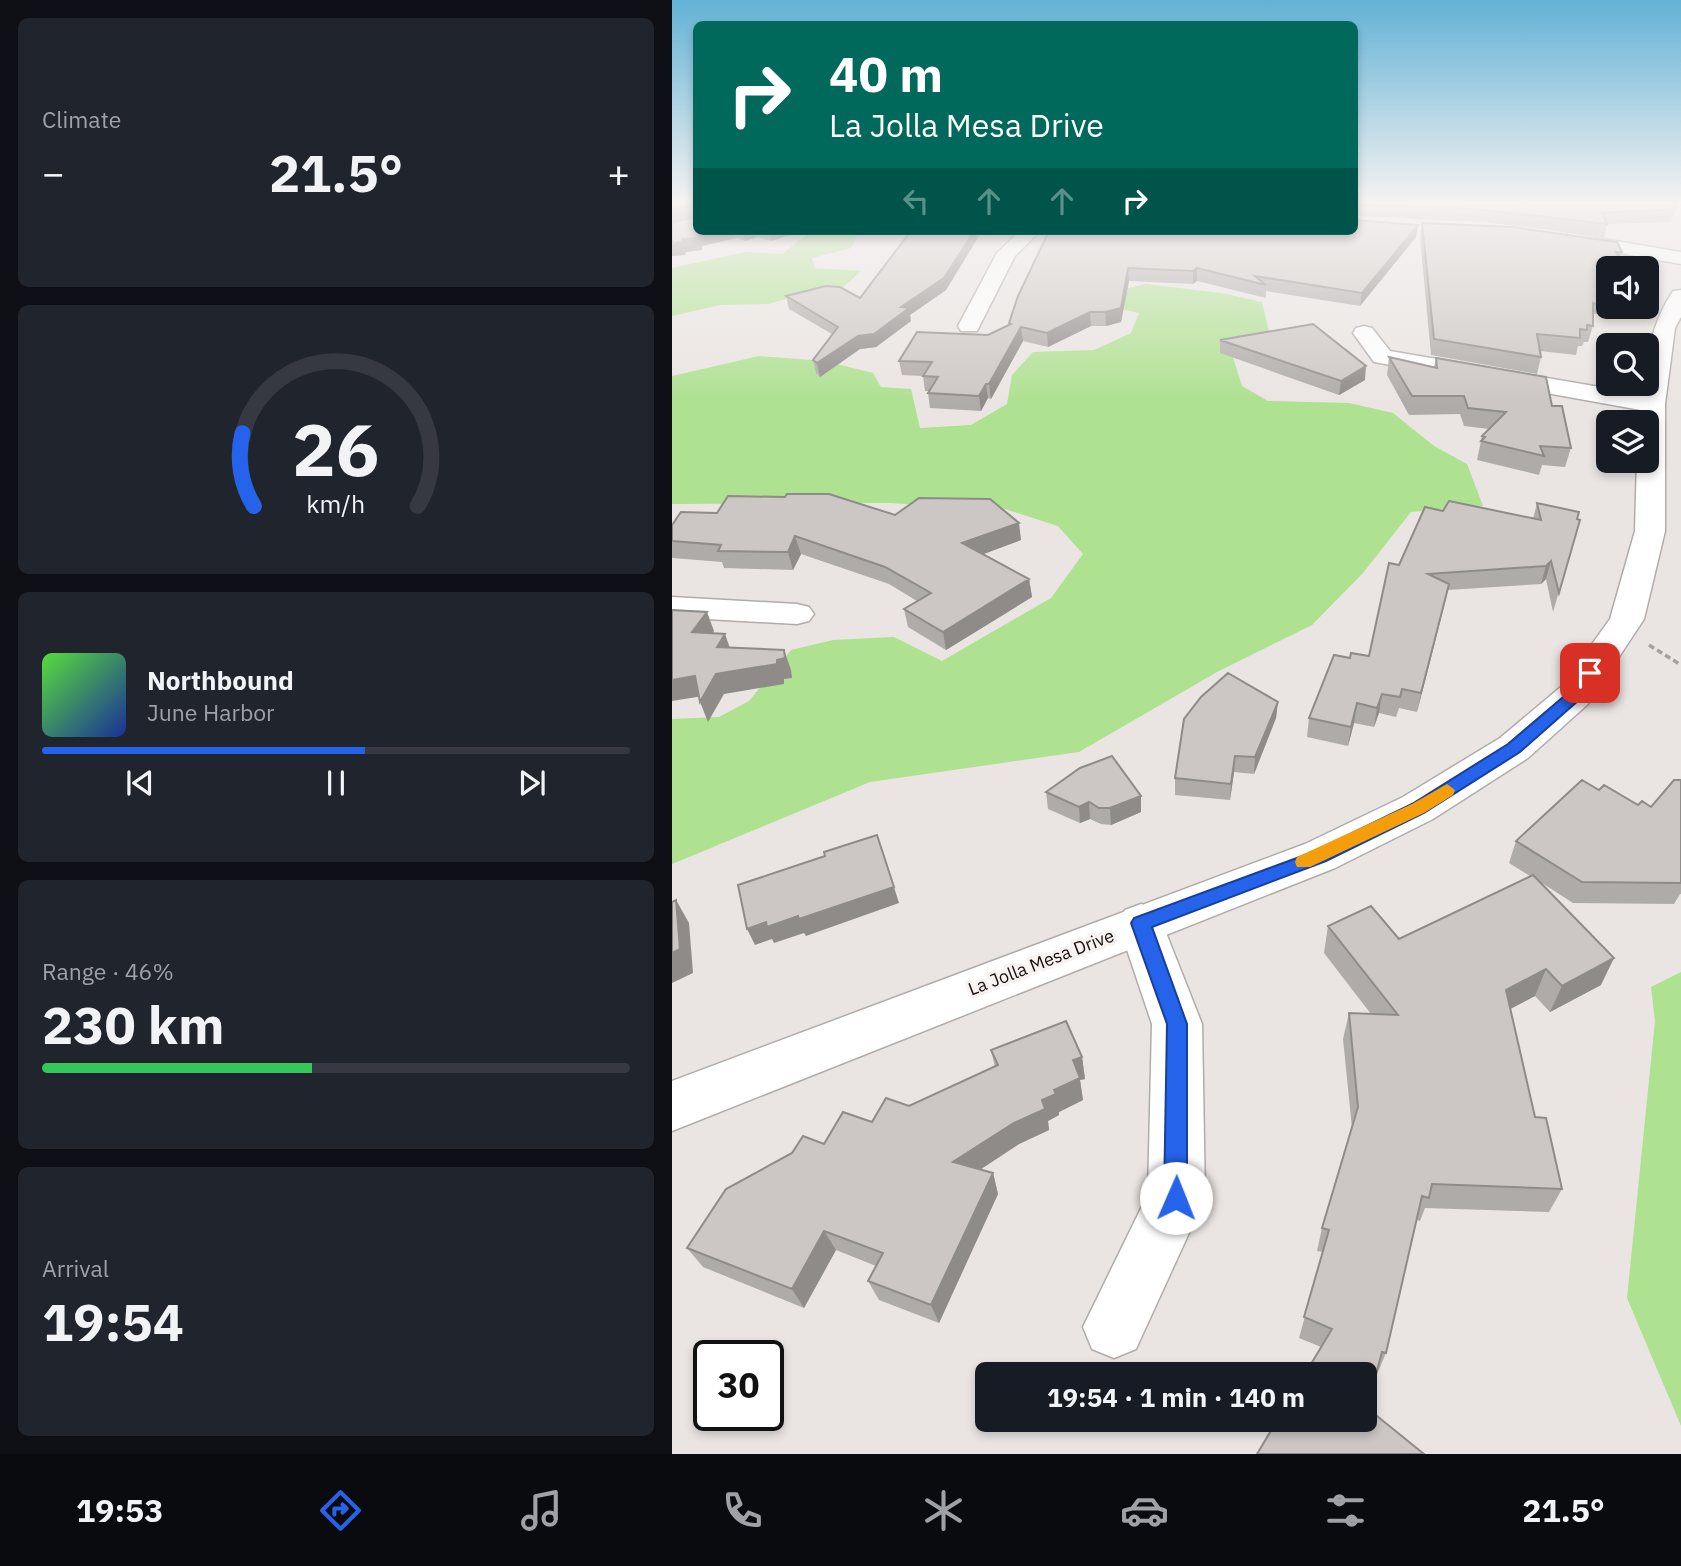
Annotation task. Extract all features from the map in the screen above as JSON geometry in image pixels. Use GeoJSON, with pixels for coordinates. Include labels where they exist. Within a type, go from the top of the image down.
{"type":"FeatureCollection","features":[{"type":"Feature","properties":{"kind":"street"},"geometry":{"type":"LineString","coordinates":[[969,326],[999,269]]}},
{"type":"Feature","properties":{"kind":"street","name":"La Jolla Mesa Drive"},"geometry":{"type":"LineString","coordinates":[[672,1106],[1320,856],[1418,808],[1514,748],[1574,695],[1627,620],[1650,531],[1652,404],[1664,328],[1681,296]]}},
{"type":"Feature","properties":{"kind":"street"},"geometry":{"type":"LineString","coordinates":[[1364,333],[1382,357],[1652,404]]}},
{"type":"Feature","properties":{"kind":"street"},"geometry":{"type":"LineString","coordinates":[[672,607],[797,614]]}},
{"type":"Feature","properties":{"kind":"street"},"geometry":{"type":"LineString","coordinates":[[1114,1327],[1176,1198],[1177,1024],[1141,923]]}},
{"type":"Feature","properties":{"kind":"green space"},"geometry":{"type":"Polygon","coordinates":[[[672,269],[861,271],[836,294],[789,298],[768,304],[720,305],[672,316],[672,269]]]}},
{"type":"Feature","properties":{"kind":"green space"},"geometry":{"type":"Polygon","coordinates":[[[1146,284],[1221,293],[1262,302],[1270,336],[1233,357],[1242,386],[1268,401],[1349,403],[1393,413],[1434,446],[1467,464],[1483,506],[1411,512],[1363,573],[1312,625],[1217,672],[1079,752],[870,782],[672,864],[672,719],[719,717],[749,701],[791,650],[833,640],[894,637],[942,661],[1051,598],[1083,554],[1058,526],[1005,509],[889,503],[672,504],[672,376],[759,356],[825,361],[873,373],[881,387],[911,389],[920,428],[971,425],[1007,404],[1012,375],[1033,352],[1094,350],[1131,333],[1139,313],[1117,308],[1128,288],[1146,284]]]}},
{"type":"Feature","properties":{"kind":"green space"},"geometry":{"type":"Polygon","coordinates":[[[1681,972],[1681,1426],[1627,1298],[1655,1021],[1651,987],[1681,972]]]}},
{"type":"Feature","properties":{"kind":"building"},"geometry":{"type":"Polygon","coordinates":[[[882,269],[950,269],[944,278],[901,307],[909,308],[874,334],[858,336],[817,363],[813,360],[838,327],[786,296],[826,286],[840,287],[860,298],[882,269]]]}},
{"type":"Feature","properties":{"kind":"building"},"geometry":{"type":"Polygon","coordinates":[[[1031,269],[1128,269],[1121,308],[1090,312],[1047,333],[1021,327],[989,384],[986,384],[979,396],[928,393],[938,377],[923,376],[932,362],[899,361],[917,332],[988,335],[1011,324],[1009,323],[1031,269]]]}},
{"type":"Feature","properties":{"kind":"building"},"geometry":{"type":"Polygon","coordinates":[[[1146,269],[1196,269],[1193,271],[1146,269]]]}},
{"type":"Feature","properties":{"kind":"building"},"geometry":{"type":"Polygon","coordinates":[[[1200,269],[1382,269],[1362,293],[1255,276],[1266,285],[1200,269]]]}},
{"type":"Feature","properties":{"kind":"building"},"geometry":{"type":"Polygon","coordinates":[[[1427,269],[1596,269],[1593,326],[1587,325],[1587,330],[1580,329],[1580,338],[1537,334],[1541,357],[1434,339],[1427,269]]]}},
{"type":"Feature","properties":{"kind":"building"},"geometry":{"type":"Polygon","coordinates":[[[1313,324],[1366,366],[1341,381],[1220,340],[1313,324]]]}},
{"type":"Feature","properties":{"kind":"building"},"geometry":{"type":"Polygon","coordinates":[[[1389,357],[1437,368],[1436,358],[1546,377],[1552,406],[1562,406],[1571,448],[1540,446],[1544,456],[1481,441],[1485,437],[1482,436],[1506,412],[1468,408],[1464,396],[1412,396],[1389,357]]]}},
{"type":"Feature","properties":{"kind":"building"},"geometry":{"type":"Polygon","coordinates":[[[787,494],[829,494],[895,515],[919,498],[990,499],[1019,523],[962,543],[1029,579],[943,632],[904,609],[931,593],[885,567],[795,536],[788,552],[718,551],[721,545],[672,541],[672,525],[681,512],[717,513],[728,496],[785,497],[787,494]]]}},
{"type":"Feature","properties":{"kind":"building"},"geometry":{"type":"Polygon","coordinates":[[[1449,501],[1541,520],[1537,503],[1579,512],[1577,519],[1580,520],[1559,593],[1551,561],[1546,566],[1428,574],[1449,584],[1421,693],[1402,689],[1400,697],[1382,694],[1377,708],[1357,703],[1351,727],[1309,718],[1334,655],[1350,658],[1351,653],[1369,656],[1389,563],[1399,565],[1425,507],[1443,511],[1449,501]]]}},
{"type":"Feature","properties":{"kind":"building"},"geometry":{"type":"Polygon","coordinates":[[[672,610],[707,612],[692,632],[725,634],[717,647],[784,650],[785,658],[777,660],[777,664],[716,674],[700,702],[695,676],[672,680],[672,610]]]}},
{"type":"Feature","properties":{"kind":"building"},"geometry":{"type":"Polygon","coordinates":[[[1228,673],[1278,702],[1255,757],[1235,756],[1231,784],[1175,778],[1184,719],[1201,697],[1228,673]]]}},
{"type":"Feature","properties":{"kind":"building"},"geometry":{"type":"Polygon","coordinates":[[[1112,756],[1141,796],[1110,808],[1099,808],[1089,802],[1079,807],[1046,792],[1080,768],[1112,756]]]}},
{"type":"Feature","properties":{"kind":"building"},"geometry":{"type":"Polygon","coordinates":[[[1582,780],[1599,790],[1604,785],[1638,805],[1642,801],[1651,807],[1674,780],[1681,780],[1681,883],[1582,882],[1516,841],[1582,780]]]}},
{"type":"Feature","properties":{"kind":"building"},"geometry":{"type":"Polygon","coordinates":[[[877,835],[894,887],[799,919],[798,916],[767,927],[766,922],[747,929],[738,885],[825,856],[824,852],[877,835]]]}},
{"type":"Feature","properties":{"kind":"building"},"geometry":{"type":"Polygon","coordinates":[[[1533,875],[1614,958],[1562,986],[1546,969],[1506,990],[1535,1117],[1546,1118],[1562,1189],[1432,1184],[1429,1198],[1422,1196],[1386,1353],[1382,1352],[1377,1371],[1377,1362],[1312,1362],[1332,1329],[1304,1317],[1329,1230],[1322,1228],[1358,1107],[1349,1013],[1398,1015],[1328,926],[1371,906],[1399,939],[1533,875]]]}},
{"type":"Feature","properties":{"kind":"building"},"geometry":{"type":"Polygon","coordinates":[[[676,900],[680,949],[672,953],[672,902],[676,900]]]}},
{"type":"Feature","properties":{"kind":"building"},"geometry":{"type":"Polygon","coordinates":[[[1066,1021],[1082,1057],[1073,1060],[1080,1078],[1054,1090],[1056,1094],[1042,1100],[1045,1109],[1014,1123],[953,1162],[993,1173],[931,1305],[868,1281],[883,1253],[824,1231],[792,1289],[687,1248],[726,1189],[792,1153],[803,1136],[824,1144],[843,1112],[872,1122],[886,1098],[909,1106],[998,1065],[991,1050],[1066,1021]]]}},
{"type":"Feature","properties":{"kind":"building"},"geometry":{"type":"Polygon","coordinates":[[[1377,1416],[1424,1454],[1257,1454],[1270,1432],[1377,1432],[1377,1416]]]}},
{"type":"Feature","properties":{"kind":"slow traffic"},"geometry":{"type":"LineString","coordinates":[[1304,862],[1418,808],[1447,790]]}},
{"type":"Feature","properties":{"kind":"route"},"geometry":{"type":"LineString","coordinates":[[1176,1198],[1177,1024],[1141,923],[1320,856],[1418,808],[1514,748],[1574,695],[1590,673]]}}]}
